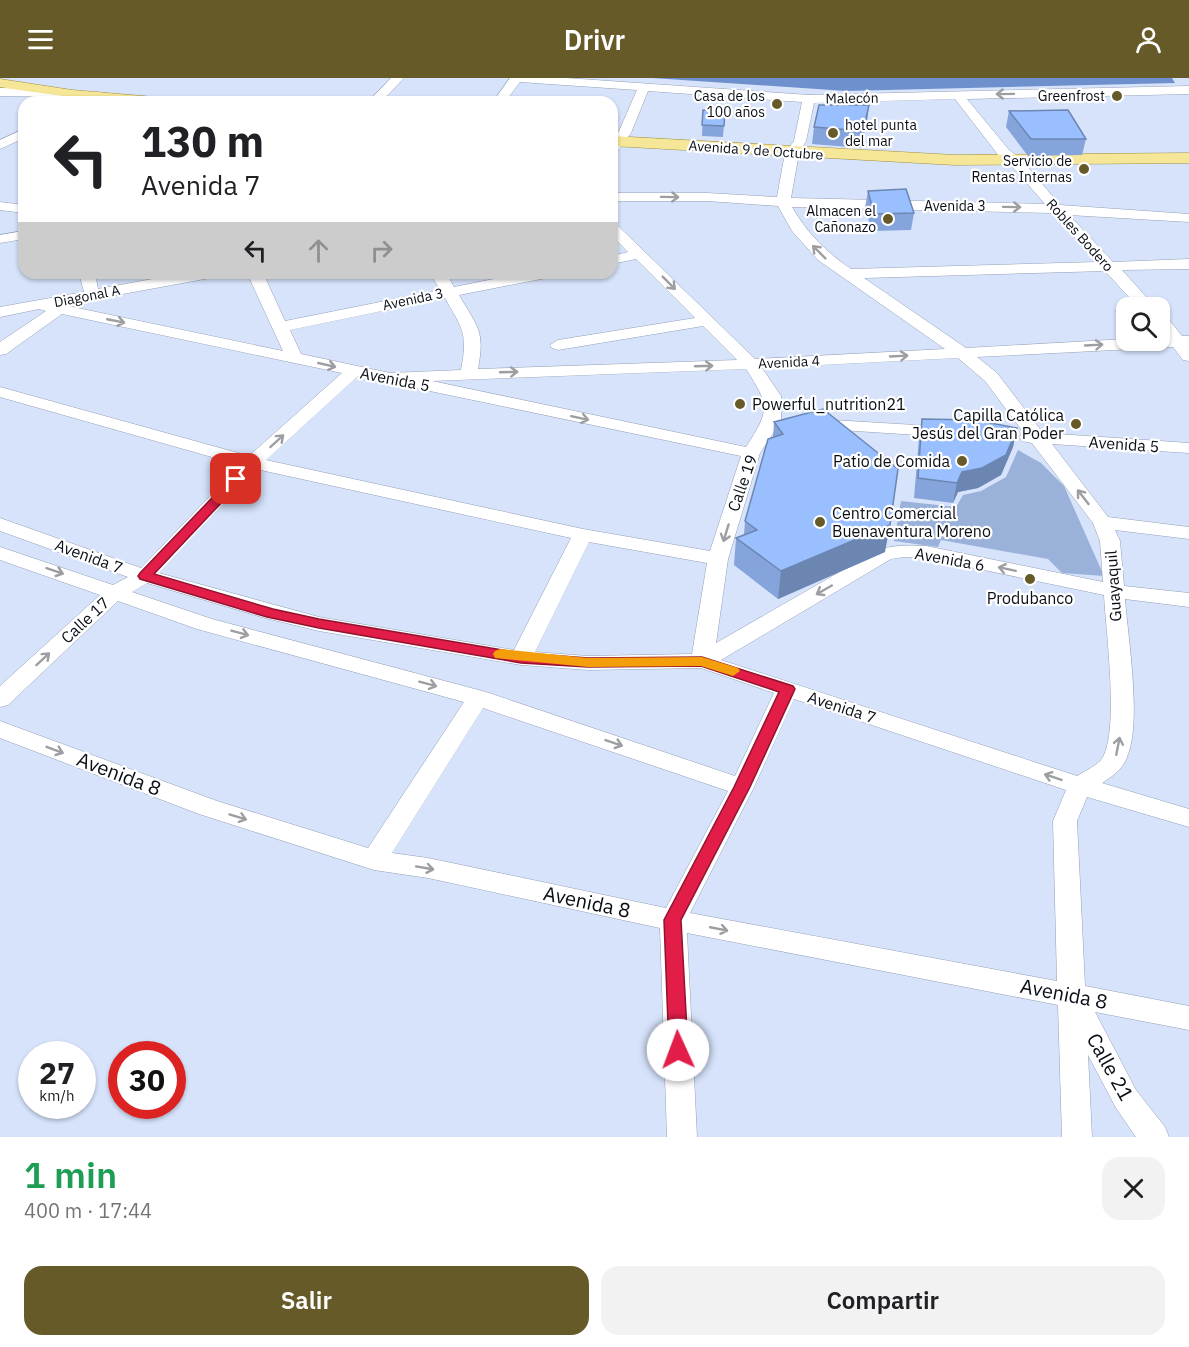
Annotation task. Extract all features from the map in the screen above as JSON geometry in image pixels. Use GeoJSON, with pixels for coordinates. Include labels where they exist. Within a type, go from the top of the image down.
{"type":"FeatureCollection","features":[{"type":"Feature","properties":{"kind":"main road"},"geometry":{"type":"LineString","coordinates":[[0,82],[80,96]]}},
{"type":"Feature","properties":{"kind":"main road","name":"Avenida 9 de Octubre"},"geometry":{"type":"LineString","coordinates":[[618,142],[788,147],[1015,161],[1189,158]]}},
{"type":"Feature","properties":{"kind":"street"},"geometry":{"type":"LineString","coordinates":[[0,82],[5,78]]}},
{"type":"Feature","properties":{"kind":"street"},"geometry":{"type":"LineString","coordinates":[[380,96],[398,78]]}},
{"type":"Feature","properties":{"kind":"street"},"geometry":{"type":"LineString","coordinates":[[504,96],[517,78]]}},
{"type":"Feature","properties":{"kind":"street","name":"Malecón"},"geometry":{"type":"LineString","coordinates":[[517,78],[628,91],[644,87],[803,98],[1183,90]]}},
{"type":"Feature","properties":{"kind":"street"},"geometry":{"type":"LineString","coordinates":[[618,138],[625,133],[644,87]]}},
{"type":"Feature","properties":{"kind":"street"},"geometry":{"type":"LineString","coordinates":[[1183,90],[1189,102]]}},
{"type":"Feature","properties":{"kind":"street"},"geometry":{"type":"LineString","coordinates":[[0,92],[68,93]]}},
{"type":"Feature","properties":{"kind":"street","name":"Robles Bodero"},"geometry":{"type":"LineString","coordinates":[[963,95],[1004,153],[1015,161],[1138,297]]}},
{"type":"Feature","properties":{"kind":"street"},"geometry":{"type":"LineString","coordinates":[[791,119],[803,98]]}},
{"type":"Feature","properties":{"kind":"street"},"geometry":{"type":"LineString","coordinates":[[783,203],[788,147],[800,141],[803,98]]}},
{"type":"Feature","properties":{"kind":"street"},"geometry":{"type":"LineString","coordinates":[[2,144],[18,136]]}},
{"type":"Feature","properties":{"kind":"street"},"geometry":{"type":"LineString","coordinates":[[2,144],[18,144]]}},
{"type":"Feature","properties":{"kind":"street","name":"Avenida 3"},"geometry":{"type":"LineString","coordinates":[[618,197],[707,198],[783,203],[1055,208],[1189,218]]}},
{"type":"Feature","properties":{"kind":"street","name":"Guayaquil"},"geometry":{"type":"LineString","coordinates":[[783,203],[797,228],[823,257],[961,352],[991,377],[1102,522],[1110,541],[1123,722],[1116,756],[1109,767],[1080,786]]}},
{"type":"Feature","properties":{"kind":"street"},"geometry":{"type":"LineString","coordinates":[[0,206],[18,208]]}},
{"type":"Feature","properties":{"kind":"street"},"geometry":{"type":"LineString","coordinates":[[618,234],[751,364],[772,396],[772,421],[968,434]]}},
{"type":"Feature","properties":{"kind":"street"},"geometry":{"type":"LineString","coordinates":[[0,239],[18,236]]}},
{"type":"Feature","properties":{"kind":"street"},"geometry":{"type":"LineString","coordinates":[[618,259],[640,254]]}},
{"type":"Feature","properties":{"kind":"street"},"geometry":{"type":"LineString","coordinates":[[846,274],[1189,264]]}},
{"type":"Feature","properties":{"kind":"street"},"geometry":{"type":"LineString","coordinates":[[88,279],[92,295]]}},
{"type":"Feature","properties":{"kind":"street","name":"Diagonal A"},"geometry":{"type":"LineString","coordinates":[[0,312],[178,279]]}},
{"type":"Feature","properties":{"kind":"street"},"geometry":{"type":"LineString","coordinates":[[258,279],[294,357]]}},
{"type":"Feature","properties":{"kind":"street"},"geometry":{"type":"LineString","coordinates":[[441,279],[472,332],[474,345],[469,373]]}},
{"type":"Feature","properties":{"kind":"street","name":"Avenida 3"},"geometry":{"type":"LineString","coordinates":[[280,327],[515,279]]}},
{"type":"Feature","properties":{"kind":"street","name":"Avenida 5"},"geometry":{"type":"LineString","coordinates":[[40,305],[751,453]]}},
{"type":"Feature","properties":{"kind":"street"},"geometry":{"type":"LineString","coordinates":[[0,350],[58,310]]}},
{"type":"Feature","properties":{"kind":"street"},"geometry":{"type":"LineString","coordinates":[[558,345],[707,321]]}},
{"type":"Feature","properties":{"kind":"street"},"geometry":{"type":"LineString","coordinates":[[1170,329],[1183,341],[1189,356]]}},
{"type":"Feature","properties":{"kind":"street","name":"Avenida 4"},"geometry":{"type":"LineString","coordinates":[[388,378],[469,373],[751,364],[1183,341]]}},
{"type":"Feature","properties":{"kind":"street","name":"Calle 17"},"geometry":{"type":"LineString","coordinates":[[0,699],[116,592],[145,576],[252,463],[354,371]]}},
{"type":"Feature","properties":{"kind":"street"},"geometry":{"type":"LineString","coordinates":[[0,392],[252,463],[584,535],[718,559]]}},
{"type":"Feature","properties":{"kind":"street","name":"Calle 19"},"geometry":{"type":"LineString","coordinates":[[702,661],[718,559],[751,453],[772,421]]}},
{"type":"Feature","properties":{"kind":"street","name":"Avenida 5"},"geometry":{"type":"LineString","coordinates":[[1014,436],[1189,448]]}},
{"type":"Feature","properties":{"kind":"street"},"geometry":{"type":"LineString","coordinates":[[1102,522],[1189,533]]}},
{"type":"Feature","properties":{"kind":"street","name":"Avenida 7"},"geometry":{"type":"LineString","coordinates":[[0,525],[145,576],[281,616],[521,658],[588,663],[702,661],[1080,786],[1189,818]]}},
{"type":"Feature","properties":{"kind":"street"},"geometry":{"type":"LineString","coordinates":[[521,658],[584,535]]}},
{"type":"Feature","properties":{"kind":"street","name":"Avenida 6"},"geometry":{"type":"LineString","coordinates":[[702,661],[885,554],[904,551],[926,552],[1113,591],[1189,600]]}},
{"type":"Feature","properties":{"kind":"street","name":"Avenida 7"},"geometry":{"type":"LineString","coordinates":[[0,553],[205,624],[478,698],[742,787]]}},
{"type":"Feature","properties":{"kind":"street"},"geometry":{"type":"LineString","coordinates":[[682,1137],[672,920],[742,787],[787,689]]}},
{"type":"Feature","properties":{"kind":"street"},"geometry":{"type":"LineString","coordinates":[[374,860],[478,698]]}},
{"type":"Feature","properties":{"kind":"street","name":"Avenida 8"},"geometry":{"type":"LineString","coordinates":[[0,729],[208,808],[374,860],[428,868],[672,920],[1189,1018]]}},
{"type":"Feature","properties":{"kind":"street"},"geometry":{"type":"LineString","coordinates":[[1077,1137],[1065,821],[1080,786]]}},
{"type":"Feature","properties":{"kind":"street","name":"Calle 21"},"geometry":{"type":"LineString","coordinates":[[1071,995],[1125,1099],[1154,1137]]}},
{"type":"Feature","properties":{"kind":"shaded area"},"geometry":{"type":"Polygon","coordinates":[[[652,78],[1172,78],[1175,83],[846,91],[652,78]]]}},
{"type":"Feature","properties":{"kind":"shaded area"},"geometry":{"type":"Polygon","coordinates":[[[1018,450],[1041,463],[1064,486],[1104,576],[1062,573],[1048,559],[941,540],[938,547],[894,541],[901,501],[956,507],[963,495],[981,491],[1006,477],[1018,450]]]}},
{"type":"Feature","properties":{"kind":"building"},"geometry":{"type":"Polygon","coordinates":[[[819,105],[869,105],[863,131],[814,127],[819,105]]]}},
{"type":"Feature","properties":{"kind":"building"},"geometry":{"type":"Polygon","coordinates":[[[703,110],[725,110],[724,126],[702,125],[703,110]]]}},
{"type":"Feature","properties":{"kind":"building"},"geometry":{"type":"Polygon","coordinates":[[[1068,110],[1086,139],[1031,139],[1009,111],[1068,110]]]}},
{"type":"Feature","properties":{"kind":"building"},"geometry":{"type":"Polygon","coordinates":[[[906,189],[914,213],[874,214],[868,191],[906,189]]]}},
{"type":"Feature","properties":{"kind":"building","name":"Centro Comercial Buenaventura Moreno"},"geometry":{"type":"Polygon","coordinates":[[[823,409],[898,469],[890,525],[781,571],[736,538],[757,530],[745,521],[768,439],[783,434],[774,422],[823,409]]]}},
{"type":"Feature","properties":{"kind":"building","name":"Patio de Comida"},"geometry":{"type":"Polygon","coordinates":[[[922,419],[975,420],[1017,428],[1006,455],[982,468],[962,472],[957,483],[918,478],[922,419]]]}},
{"type":"Feature","properties":{"kind":"slow traffic"},"geometry":{"type":"LineString","coordinates":[[500,654],[521,658],[588,663],[702,661],[733,671]]}},
{"type":"Feature","properties":{"kind":"place","name":"Greenfrost"},"geometry":{"type":"Point","coordinates":[1117,96]}},
{"type":"Feature","properties":{"kind":"place","name":"Casa de los 100 años"},"geometry":{"type":"Point","coordinates":[777,104]}},
{"type":"Feature","properties":{"kind":"place","name":"hotel punta del mar"},"geometry":{"type":"Point","coordinates":[833,133]}},
{"type":"Feature","properties":{"kind":"place","name":"Servicio de Rentas Internas"},"geometry":{"type":"Point","coordinates":[1084,169]}},
{"type":"Feature","properties":{"kind":"place","name":"Almacen el Cañonazo"},"geometry":{"type":"Point","coordinates":[888,219]}},
{"type":"Feature","properties":{"kind":"place","name":"Powerful_nutrition21"},"geometry":{"type":"Point","coordinates":[740,404]}},
{"type":"Feature","properties":{"kind":"place","name":"Capilla Católica Jesús del Gran Poder"},"geometry":{"type":"Point","coordinates":[1076,424]}},
{"type":"Feature","properties":{"kind":"place","name":"Patio de Comida"},"geometry":{"type":"Point","coordinates":[962,461]}},
{"type":"Feature","properties":{"kind":"place","name":"Centro Comercial Buenaventura Moreno"},"geometry":{"type":"Point","coordinates":[820,522]}},
{"type":"Feature","properties":{"kind":"place","name":"Produbanco"},"geometry":{"type":"Point","coordinates":[1030,579]}},
{"type":"Feature","properties":{"kind":"route"},"geometry":{"type":"LineString","coordinates":[[236,479],[145,576],[272,614],[319,624],[521,658],[588,663],[702,661],[787,689],[742,787],[672,920],[678,1050]]}}]}
